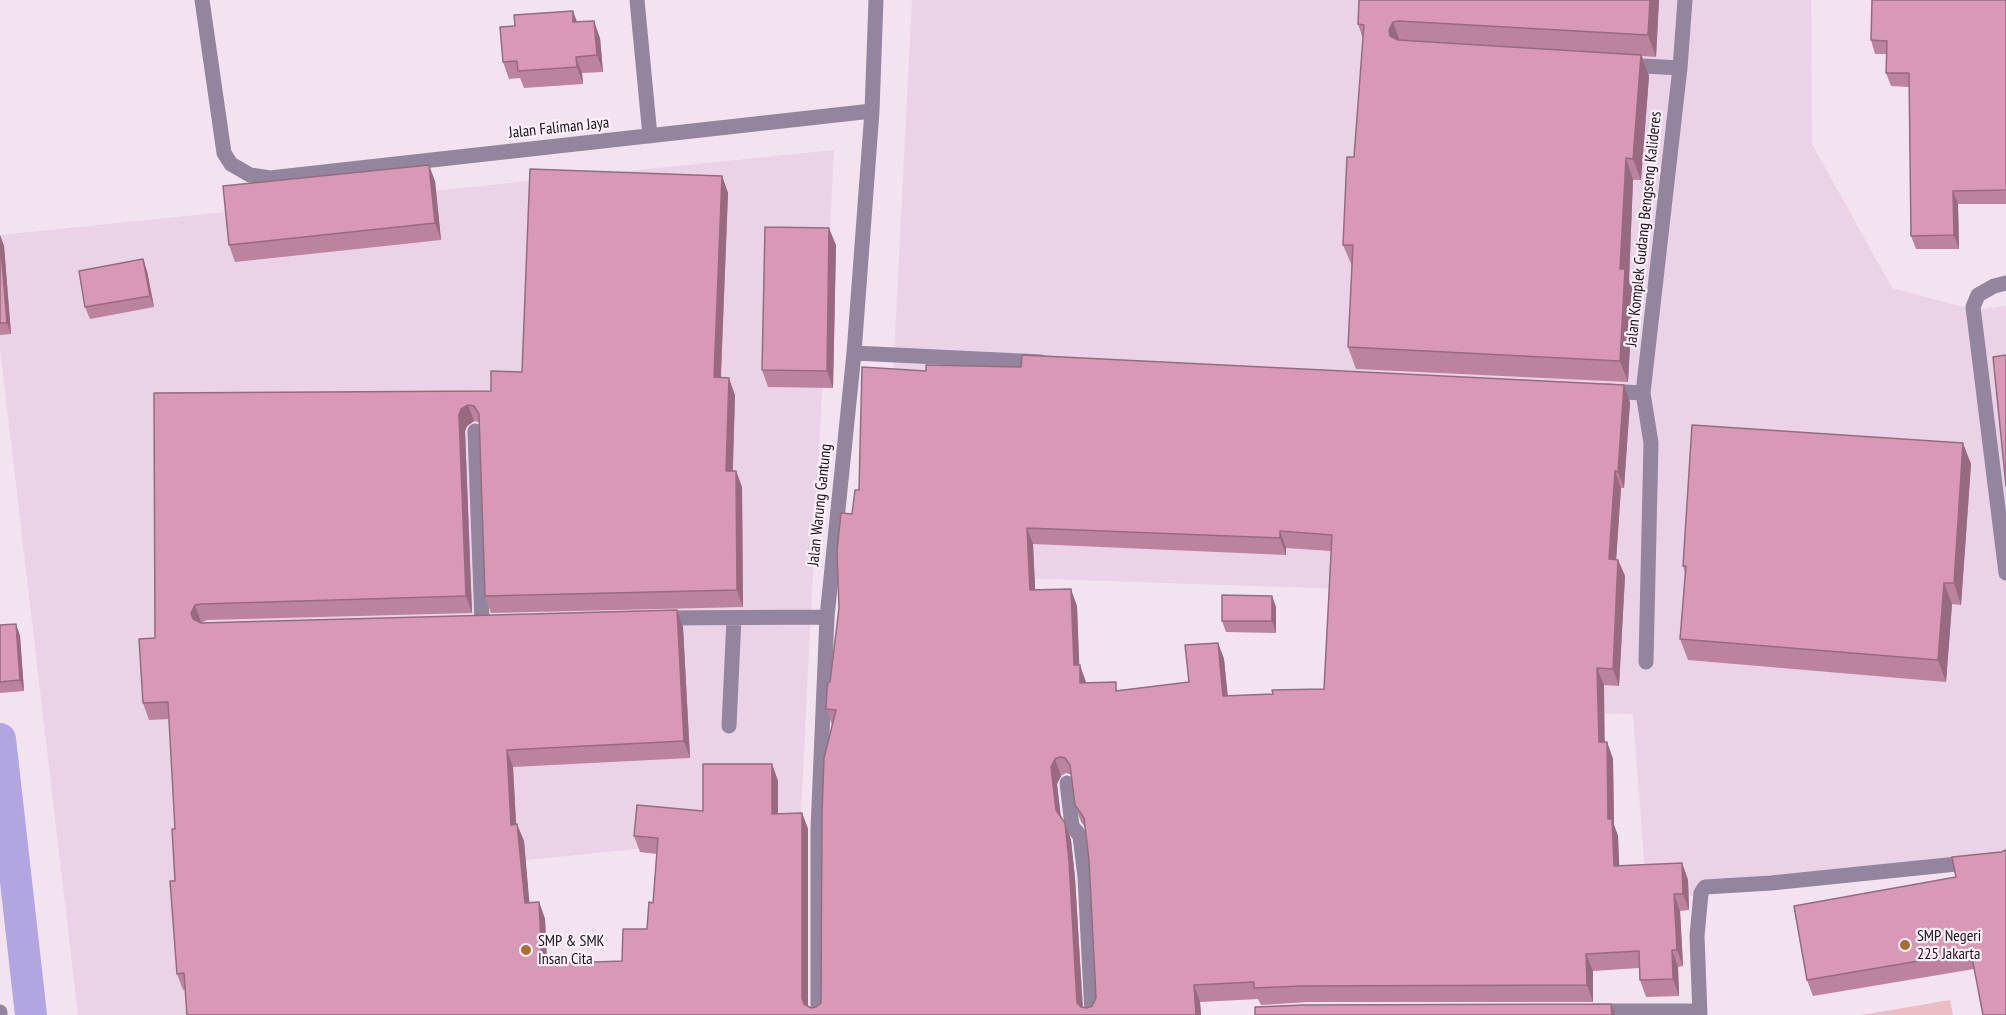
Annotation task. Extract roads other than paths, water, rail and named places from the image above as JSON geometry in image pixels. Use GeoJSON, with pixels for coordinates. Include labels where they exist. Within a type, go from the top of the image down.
{"type":"FeatureCollection","features":[{"type":"Feature","properties":{"kind":"street","name":"Jalan Faliman Jaya"},"geometry":{"type":"LineString","coordinates":[[202,0],[224,153],[231,164],[250,175],[270,178],[872,111]]}},
{"type":"Feature","properties":{"kind":"street"},"geometry":{"type":"LineString","coordinates":[[637,0],[650,136]]}},
{"type":"Feature","properties":{"kind":"street","name":"Jalan Warung Gantung"},"geometry":{"type":"LineString","coordinates":[[818,1015],[818,829],[827,617],[854,353],[872,111],[876,0]]}},
{"type":"Feature","properties":{"kind":"street","name":"Jalan Komplek Gudang Bengseng Kalideres"},"geometry":{"type":"LineString","coordinates":[[1646,662],[1652,443],[1643,393],[1680,68],[1685,0]]}},
{"type":"Feature","properties":{"kind":"street"},"geometry":{"type":"LineString","coordinates":[[1609,64],[1680,68]]}},
{"type":"Feature","properties":{"kind":"street"},"geometry":{"type":"LineString","coordinates":[[2006,283],[1994,286],[1978,295],[1973,307],[2006,573]]}},
{"type":"Feature","properties":{"kind":"street"},"geometry":{"type":"LineString","coordinates":[[854,353],[1058,363]]}},
{"type":"Feature","properties":{"kind":"street"},"geometry":{"type":"LineString","coordinates":[[1596,391],[1643,393]]}},
{"type":"Feature","properties":{"kind":"street"},"geometry":{"type":"LineString","coordinates":[[475,431],[482,623]]}},
{"type":"Feature","properties":{"kind":"street"},"geometry":{"type":"LineString","coordinates":[[646,618],[827,617]]}},
{"type":"Feature","properties":{"kind":"street"},"geometry":{"type":"LineString","coordinates":[[729,726],[734,618]]}},
{"type":"Feature","properties":{"kind":"street"},"geometry":{"type":"LineString","coordinates":[[1067,783],[1072,826],[1080,836],[1085,877],[1092,1015]]}},
{"type":"Feature","properties":{"kind":"street"},"geometry":{"type":"LineString","coordinates":[[1584,1011],[1700,1013],[1697,936],[1701,893],[1705,887],[1771,883],[2006,859]]}},
{"type":"Feature","properties":{"kind":"waterway"},"geometry":{"type":"LineString","coordinates":[[0,739],[31,1015]]}},
{"type":"Feature","properties":{"kind":"place","name":"SMP Negeri 225 Jakarta"},"geometry":{"type":"Point","coordinates":[1905,945]}},
{"type":"Feature","properties":{"kind":"place","name":"SMP & SMK Insan Cita"},"geometry":{"type":"Point","coordinates":[526,950]}}]}
